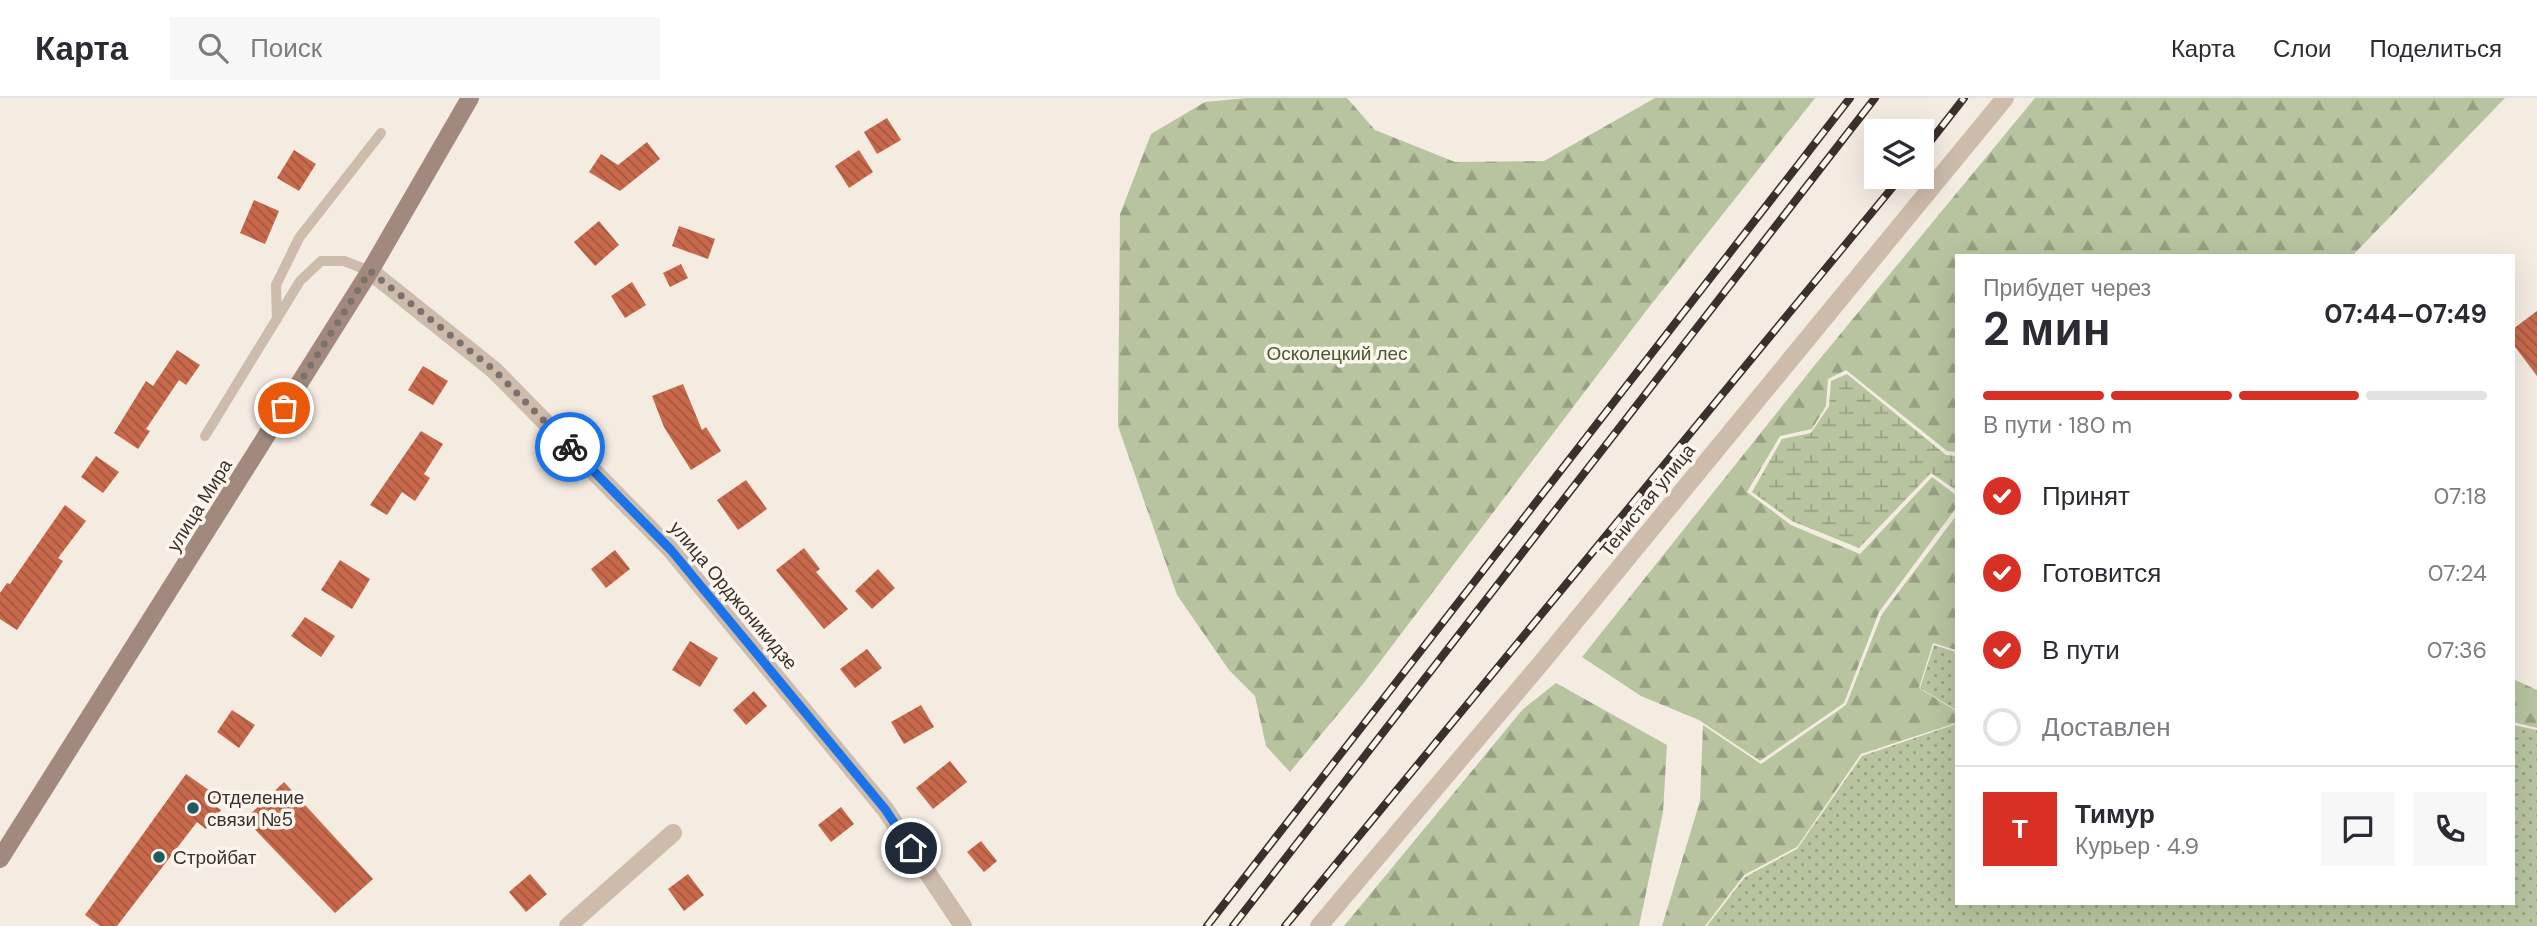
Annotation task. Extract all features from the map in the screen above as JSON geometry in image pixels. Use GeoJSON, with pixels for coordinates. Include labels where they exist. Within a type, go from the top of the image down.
{"type":"FeatureCollection","features":[{"type":"Feature","properties":{"kind":"main road","name":"улица Мира"},"geometry":{"type":"LineString","coordinates":[[0,859],[370,271],[470,98]]}},
{"type":"Feature","properties":{"kind":"street","name":"Тенистая улица"},"geometry":{"type":"LineString","coordinates":[[1319,926],[1542,662],[2005,98]]}},
{"type":"Feature","properties":{"kind":"street","name":"улица Орджоникидзе"},"geometry":{"type":"LineString","coordinates":[[370,271],[494,370],[671,550],[885,809],[963,926]]}},
{"type":"Feature","properties":{"kind":"street"},"geometry":{"type":"LineString","coordinates":[[568,926],[673,833]]}},
{"type":"Feature","properties":{"kind":"lane"},"geometry":{"type":"LineString","coordinates":[[277,319],[276,285],[299,238],[381,132]]}},
{"type":"Feature","properties":{"kind":"lane"},"geometry":{"type":"LineString","coordinates":[[205,436],[300,281],[321,261],[344,261],[370,271]]}},
{"type":"Feature","properties":{"kind":"green space","name":"Осколецкий лес"},"geometry":{"type":"Polygon","coordinates":[[[1247,98],[1347,98],[1375,130],[1455,162],[1544,161],[1655,98],[1815,98],[1646,311],[1363,684],[1290,772],[1266,746],[1255,696],[1229,670],[1177,595],[1118,426],[1120,214],[1151,134],[1205,102],[1247,98]]]}},
{"type":"Feature","properties":{"kind":"green space"},"geometry":{"type":"Polygon","coordinates":[[[2035,98],[2505,98],[2354,254],[1955,254],[1955,452],[1947,451],[1846,370],[1828,379],[1826,406],[1812,429],[1780,436],[1747,492],[1791,525],[1860,554],[1932,477],[1955,494],[1955,509],[1879,612],[1844,703],[1760,761],[1699,720],[1641,696],[1582,657],[1814,366],[2035,98]]]}},
{"type":"Feature","properties":{"kind":"green space"},"geometry":{"type":"Polygon","coordinates":[[[1847,374],[1946,455],[1955,456],[1955,489],[1931,473],[1859,548],[1792,521],[1752,492],[1782,439],[1811,433],[1829,406],[1831,381],[1847,374]]]}},
{"type":"Feature","properties":{"kind":"green space"},"geometry":{"type":"Polygon","coordinates":[[[1955,517],[1955,650],[1933,643],[1919,688],[1955,710],[1955,723],[1861,754],[1797,847],[1744,875],[1705,926],[1662,926],[1700,801],[1703,725],[1761,764],[1846,705],[1882,614],[1955,517]]]}},
{"type":"Feature","properties":{"kind":"green space"},"geometry":{"type":"Polygon","coordinates":[[[1934,645],[1955,652],[1955,709],[1920,688],[1934,645]]]}},
{"type":"Feature","properties":{"kind":"green space"},"geometry":{"type":"Polygon","coordinates":[[[2515,680],[2537,690],[2537,728],[2515,722],[2515,680]]]}},
{"type":"Feature","properties":{"kind":"green space"},"geometry":{"type":"Polygon","coordinates":[[[1556,683],[1667,745],[1663,812],[1639,926],[1344,926],[1523,709],[1556,683]]]}},
{"type":"Feature","properties":{"kind":"green space"},"geometry":{"type":"Polygon","coordinates":[[[1955,724],[1955,905],[2515,905],[2515,725],[2537,730],[2537,926],[1707,926],[1745,877],[1797,849],[1862,756],[1955,724]]]}},
{"type":"Feature","properties":{"kind":"building"},"geometry":{"type":"Polygon","coordinates":[[[887,118],[901,140],[877,154],[864,132],[887,118]]]}},
{"type":"Feature","properties":{"kind":"building"},"geometry":{"type":"Polygon","coordinates":[[[647,142],[660,159],[620,191],[589,172],[601,154],[618,165],[647,142]]]}},
{"type":"Feature","properties":{"kind":"building"},"geometry":{"type":"Polygon","coordinates":[[[294,150],[316,164],[299,191],[277,178],[294,150]]]}},
{"type":"Feature","properties":{"kind":"building"},"geometry":{"type":"Polygon","coordinates":[[[859,150],[873,172],[849,188],[835,166],[859,150]]]}},
{"type":"Feature","properties":{"kind":"building"},"geometry":{"type":"Polygon","coordinates":[[[254,200],[279,211],[265,244],[240,233],[254,200]]]}},
{"type":"Feature","properties":{"kind":"building"},"geometry":{"type":"Polygon","coordinates":[[[599,221],[619,245],[595,266],[574,242],[599,221]]]}},
{"type":"Feature","properties":{"kind":"building"},"geometry":{"type":"Polygon","coordinates":[[[679,226],[715,239],[708,259],[672,246],[679,226]]]}},
{"type":"Feature","properties":{"kind":"building"},"geometry":{"type":"Polygon","coordinates":[[[681,264],[688,278],[670,287],[663,273],[681,264]]]}},
{"type":"Feature","properties":{"kind":"building"},"geometry":{"type":"Polygon","coordinates":[[[632,282],[646,305],[625,318],[611,296],[632,282]]]}},
{"type":"Feature","properties":{"kind":"building"},"geometry":{"type":"Polygon","coordinates":[[[2537,311],[2537,376],[2515,347],[2515,328],[2537,311]]]}},
{"type":"Feature","properties":{"kind":"building"},"geometry":{"type":"Polygon","coordinates":[[[177,350],[200,365],[186,385],[179,380],[146,429],[150,431],[138,449],[114,433],[146,381],[153,386],[177,350]]]}},
{"type":"Feature","properties":{"kind":"building"},"geometry":{"type":"Polygon","coordinates":[[[423,366],[448,381],[433,405],[408,390],[423,366]]]}},
{"type":"Feature","properties":{"kind":"building"},"geometry":{"type":"Polygon","coordinates":[[[683,384],[702,430],[706,427],[721,451],[691,470],[664,427],[652,396],[683,384]]]}},
{"type":"Feature","properties":{"kind":"building"},"geometry":{"type":"Polygon","coordinates":[[[421,431],[443,444],[424,474],[430,478],[415,501],[402,492],[387,515],[370,505],[421,431]]]}},
{"type":"Feature","properties":{"kind":"building"},"geometry":{"type":"Polygon","coordinates":[[[96,456],[119,472],[103,493],[81,477],[96,456]]]}},
{"type":"Feature","properties":{"kind":"building"},"geometry":{"type":"Polygon","coordinates":[[[746,480],[767,509],[738,530],[717,500],[746,480]]]}},
{"type":"Feature","properties":{"kind":"building"},"geometry":{"type":"Polygon","coordinates":[[[65,505],[86,521],[58,558],[63,561],[17,630],[0,619],[0,593],[7,583],[10,584],[65,505]]]}},
{"type":"Feature","properties":{"kind":"building"},"geometry":{"type":"Polygon","coordinates":[[[804,548],[820,569],[816,572],[848,609],[824,629],[776,570],[804,548]]]}},
{"type":"Feature","properties":{"kind":"building"},"geometry":{"type":"Polygon","coordinates":[[[615,550],[630,569],[606,588],[591,569],[615,550]]]}},
{"type":"Feature","properties":{"kind":"building"},"geometry":{"type":"Polygon","coordinates":[[[340,560],[370,579],[352,609],[321,590],[340,560]]]}},
{"type":"Feature","properties":{"kind":"building"},"geometry":{"type":"Polygon","coordinates":[[[878,569],[895,588],[872,609],[855,591],[878,569]]]}},
{"type":"Feature","properties":{"kind":"building"},"geometry":{"type":"Polygon","coordinates":[[[305,617],[335,636],[321,657],[291,636],[305,617]]]}},
{"type":"Feature","properties":{"kind":"building"},"geometry":{"type":"Polygon","coordinates":[[[690,641],[718,658],[700,687],[672,670],[690,641]]]}},
{"type":"Feature","properties":{"kind":"building"},"geometry":{"type":"Polygon","coordinates":[[[867,649],[882,668],[855,688],[840,669],[867,649]]]}},
{"type":"Feature","properties":{"kind":"building"},"geometry":{"type":"Polygon","coordinates":[[[754,691],[767,706],[746,725],[733,710],[754,691]]]}},
{"type":"Feature","properties":{"kind":"building"},"geometry":{"type":"Polygon","coordinates":[[[921,705],[934,727],[904,744],[891,722],[921,705]]]}},
{"type":"Feature","properties":{"kind":"building"},"geometry":{"type":"Polygon","coordinates":[[[232,710],[255,725],[239,748],[217,732],[232,710]]]}},
{"type":"Feature","properties":{"kind":"building"},"geometry":{"type":"Polygon","coordinates":[[[950,761],[967,782],[933,809],[916,788],[950,761]]]}},
{"type":"Feature","properties":{"kind":"building"},"geometry":{"type":"Polygon","coordinates":[[[186,774],[217,796],[211,803],[221,810],[206,829],[197,822],[117,926],[100,926],[85,915],[186,774]]]}},
{"type":"Feature","properties":{"kind":"building"},"geometry":{"type":"Polygon","coordinates":[[[284,782],[373,879],[335,913],[245,819],[284,782]]]}},
{"type":"Feature","properties":{"kind":"building"},"geometry":{"type":"Polygon","coordinates":[[[841,807],[854,824],[831,842],[818,825],[841,807]]]}},
{"type":"Feature","properties":{"kind":"building"},"geometry":{"type":"Polygon","coordinates":[[[981,841],[997,861],[984,872],[967,852],[981,841]]]}},
{"type":"Feature","properties":{"kind":"building"},"geometry":{"type":"Polygon","coordinates":[[[530,874],[547,894],[526,912],[509,892],[530,874]]]}},
{"type":"Feature","properties":{"kind":"building"},"geometry":{"type":"Polygon","coordinates":[[[688,874],[704,895],[684,911],[668,889],[688,874]]]}},
{"type":"Feature","properties":{"kind":"railway"},"geometry":{"type":"LineString","coordinates":[[1207,926],[1850,98]]}},
{"type":"Feature","properties":{"kind":"railway"},"geometry":{"type":"LineString","coordinates":[[1233,926],[1875,98]]}},
{"type":"Feature","properties":{"kind":"railway"},"geometry":{"type":"LineString","coordinates":[[1934,137],[1964,98]]}},
{"type":"Feature","properties":{"kind":"railway"},"geometry":{"type":"LineString","coordinates":[[1285,926],[1891,189]]}},
{"type":"Feature","properties":{"kind":"way so far"},"geometry":{"type":"LineString","coordinates":[[284,408],[370,271],[494,370],[570,447]]}},
{"type":"Feature","properties":{"kind":"place","name":"Отделение связи №5"},"geometry":{"type":"Point","coordinates":[193,808]}},
{"type":"Feature","properties":{"kind":"place","name":"Стройбат"},"geometry":{"type":"Point","coordinates":[159,857]}},
{"type":"Feature","properties":{"kind":"route"},"geometry":{"type":"LineString","coordinates":[[570,447],[671,550],[885,809],[911,848]]}}]}
